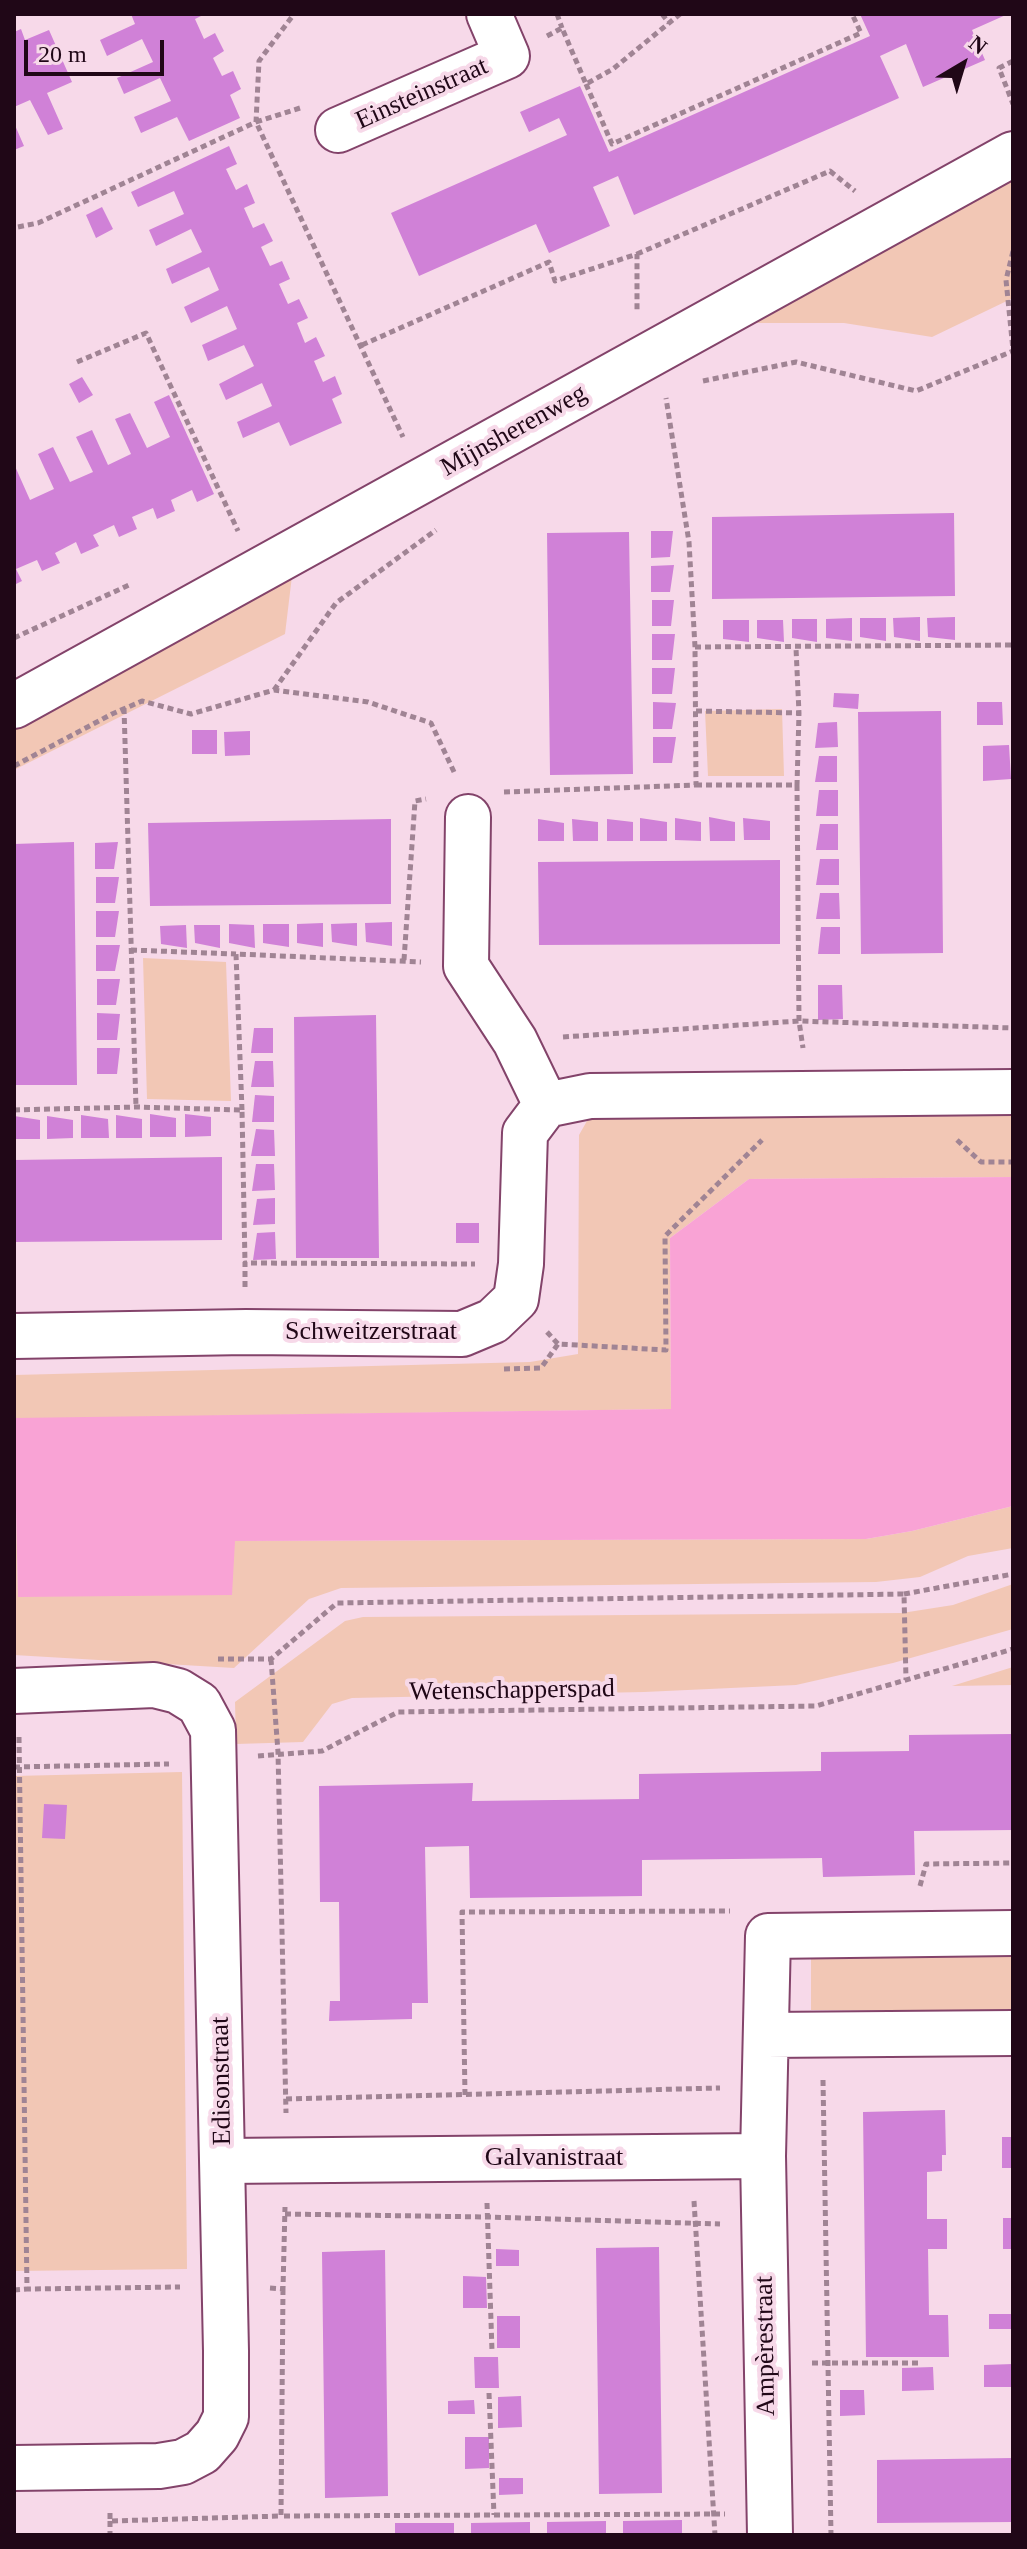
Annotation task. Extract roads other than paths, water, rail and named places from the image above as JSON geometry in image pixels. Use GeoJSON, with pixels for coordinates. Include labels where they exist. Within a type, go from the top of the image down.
{"type":"FeatureCollection","features":[{"type":"Feature","properties":{"kind":"street","name":"Einsteinstraat"},"geometry":{"type":"LineString","coordinates":[[338,130],[507,56],[489,14]]}},
{"type":"Feature","properties":{"kind":"street","name":"Mijnsherenweg"},"geometry":{"type":"LineString","coordinates":[[14,706],[1013,154]]}},
{"type":"Feature","properties":{"kind":"street"},"geometry":{"type":"LineString","coordinates":[[464,806],[466,966],[515,1041],[546,1105],[590,1096],[1013,1092]]}},
{"type":"Feature","properties":{"kind":"street","name":"Schweitzerstraat"},"geometry":{"type":"LineString","coordinates":[[14,1336],[246,1332],[462,1334],[493,1321],[516,1299],[521,1264],[525,1133],[546,1105]]}},
{"type":"Feature","properties":{"kind":"street","name":"Edisonstraat"},"geometry":{"type":"LineString","coordinates":[[14,2468],[159,2466],[183,2462],[202,2452],[217,2435],[226,2417],[224,2161],[213,1730],[199,1704],[178,1691],[154,1685],[16,1691]]}},
{"type":"Feature","properties":{"kind":"street"},"geometry":{"type":"LineString","coordinates":[[763,2156],[768,1936],[1013,1933]]}},
{"type":"Feature","properties":{"kind":"street"},"geometry":{"type":"LineString","coordinates":[[766,2035],[1013,2033]]}},
{"type":"Feature","properties":{"kind":"street","name":"Galvanistraat"},"geometry":{"type":"LineString","coordinates":[[224,2161],[763,2156]]}},
{"type":"Feature","properties":{"kind":"street","name":"Ampèrestraat"},"geometry":{"type":"LineString","coordinates":[[763,2156],[770,2524]]}}]}
